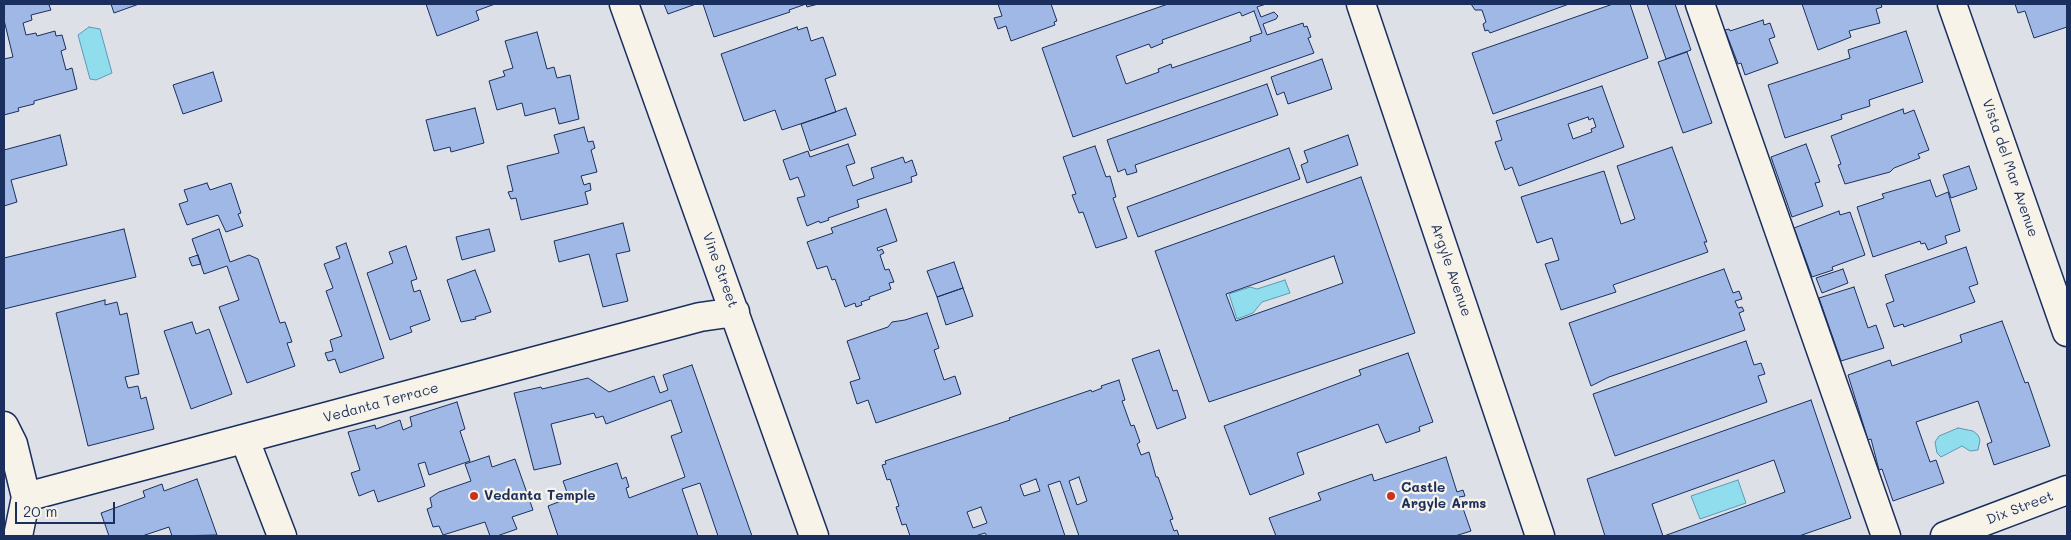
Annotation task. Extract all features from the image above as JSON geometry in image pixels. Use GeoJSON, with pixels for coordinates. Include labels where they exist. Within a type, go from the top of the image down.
{"type":"FeatureCollection","features":[{"type":"Feature","properties":{"kind":"street","name":"Vine Street"},"geometry":{"type":"LineString","coordinates":[[624,4],[814,536]]}},
{"type":"Feature","properties":{"kind":"street","name":"Argyle Avenue"},"geometry":{"type":"LineString","coordinates":[[1361,4],[1540,536]]}},
{"type":"Feature","properties":{"kind":"street"},"geometry":{"type":"LineString","coordinates":[[1700,4],[1886,536]]}},
{"type":"Feature","properties":{"kind":"street","name":"Vista del Mar Avenue"},"geometry":{"type":"LineString","coordinates":[[1952,4],[2067,332]]}},
{"type":"Feature","properties":{"kind":"street","name":"Vedanta Terrace"},"geometry":{"type":"LineString","coordinates":[[26,497],[700,318],[735,312]]}},
{"type":"Feature","properties":{"kind":"street"},"geometry":{"type":"LineString","coordinates":[[4,426],[13,444],[26,497],[18,536]]}},
{"type":"Feature","properties":{"kind":"street"},"geometry":{"type":"LineString","coordinates":[[245,440],[282,536]]}},
{"type":"Feature","properties":{"kind":"street","name":"Dix Street"},"geometry":{"type":"LineString","coordinates":[[1945,536],[2067,490]]}},
{"type":"Feature","properties":{"kind":"water"},"geometry":{"type":"Polygon","coordinates":[[[89,27],[100,29],[112,73],[96,80],[90,79],[78,35],[89,27]]]}},
{"type":"Feature","properties":{"kind":"water"},"geometry":{"type":"Polygon","coordinates":[[[1285,280],[1290,293],[1262,302],[1253,313],[1237,319],[1229,294],[1250,287],[1257,289],[1285,280]]]}},
{"type":"Feature","properties":{"kind":"water"},"geometry":{"type":"Polygon","coordinates":[[[1958,428],[1973,431],[1978,435],[1980,440],[1978,450],[1970,451],[1962,446],[1941,457],[1937,453],[1935,442],[1939,436],[1958,428]]]}},
{"type":"Feature","properties":{"kind":"water"},"geometry":{"type":"Polygon","coordinates":[[[1738,480],[1746,503],[1700,519],[1691,496],[1738,480]]]}},
{"type":"Feature","properties":{"kind":"building"},"geometry":{"type":"Polygon","coordinates":[[[4,4],[53,4],[49,5],[51,10],[31,15],[32,20],[23,23],[26,35],[36,33],[37,36],[55,31],[56,36],[62,35],[66,49],[61,51],[66,70],[72,68],[77,89],[34,101],[34,104],[18,108],[19,111],[4,115],[4,59],[13,57],[4,20],[4,4]]]}},
{"type":"Feature","properties":{"kind":"building"},"geometry":{"type":"Polygon","coordinates":[[[111,4],[139,4],[114,13],[111,4]]]}},
{"type":"Feature","properties":{"kind":"building"},"geometry":{"type":"Polygon","coordinates":[[[426,4],[495,4],[476,11],[479,20],[437,36],[426,4]]]}},
{"type":"Feature","properties":{"kind":"building"},"geometry":{"type":"Polygon","coordinates":[[[664,4],[696,4],[668,14],[664,4]]]}},
{"type":"Feature","properties":{"kind":"building"},"geometry":{"type":"Polygon","coordinates":[[[703,4],[806,4],[789,10],[790,12],[714,37],[703,4]]]}},
{"type":"Feature","properties":{"kind":"building"},"geometry":{"type":"Polygon","coordinates":[[[806,4],[818,4],[807,7],[806,4]]]}},
{"type":"Feature","properties":{"kind":"building"},"geometry":{"type":"Polygon","coordinates":[[[998,4],[1051,4],[1057,21],[1054,22],[1055,25],[1011,41],[1006,26],[998,29],[994,18],[1002,16],[998,4]]]}},
{"type":"Feature","properties":{"kind":"building"},"geometry":{"type":"Polygon","coordinates":[[[1168,4],[1266,4],[1257,7],[1261,17],[1274,12],[1278,16],[1276,19],[1263,24],[1267,35],[1303,23],[1304,27],[1307,26],[1311,37],[1308,38],[1314,53],[1073,137],[1042,48],[1168,4]],[[1254,11],[1242,16],[1240,12],[1162,40],[1163,43],[1151,48],[1149,44],[1116,56],[1126,84],[1159,72],[1158,69],[1171,64],[1172,68],[1251,41],[1250,37],[1262,33],[1254,11]]]}},
{"type":"Feature","properties":{"kind":"building"},"geometry":{"type":"Polygon","coordinates":[[[1471,4],[1569,4],[1490,33],[1488,30],[1485,31],[1483,24],[1486,22],[1482,10],[1475,10],[1471,4]]]}},
{"type":"Feature","properties":{"kind":"building"},"geometry":{"type":"Polygon","coordinates":[[[1613,4],[1630,4],[1648,58],[1493,114],[1472,53],[1613,4]]]}},
{"type":"Feature","properties":{"kind":"building"},"geometry":{"type":"Polygon","coordinates":[[[1647,4],[1675,4],[1691,50],[1666,59],[1647,4]]]}},
{"type":"Feature","properties":{"kind":"building"},"geometry":{"type":"Polygon","coordinates":[[[1802,4],[1881,4],[1882,7],[1876,9],[1880,23],[1849,31],[1851,37],[1818,50],[1802,4]]]}},
{"type":"Feature","properties":{"kind":"building"},"geometry":{"type":"Polygon","coordinates":[[[2015,4],[2067,4],[2067,27],[2034,38],[2025,11],[2018,13],[2015,4]]]}},
{"type":"Feature","properties":{"kind":"building"},"geometry":{"type":"Polygon","coordinates":[[[1763,20],[1764,25],[1770,23],[1775,37],[1769,39],[1778,63],[1745,75],[1741,63],[1738,64],[1725,30],[1729,29],[1730,31],[1763,20]]]}},
{"type":"Feature","properties":{"kind":"building"},"geometry":{"type":"Polygon","coordinates":[[[797,27],[798,30],[807,27],[811,41],[823,37],[836,75],[825,79],[836,112],[782,130],[775,110],[744,121],[721,54],[797,27]]]}},
{"type":"Feature","properties":{"kind":"building"},"geometry":{"type":"Polygon","coordinates":[[[1906,31],[1923,82],[1869,100],[1870,106],[1841,115],[1842,119],[1785,138],[1768,85],[1850,58],[1848,50],[1906,31]]]}},
{"type":"Feature","properties":{"kind":"building"},"geometry":{"type":"Polygon","coordinates":[[[537,32],[547,69],[554,67],[557,78],[570,75],[579,119],[559,124],[555,108],[525,116],[522,103],[497,110],[489,81],[505,76],[503,71],[513,68],[505,41],[537,32]]]}},
{"type":"Feature","properties":{"kind":"building"},"geometry":{"type":"Polygon","coordinates":[[[1687,52],[1712,123],[1683,133],[1658,62],[1687,52]]]}},
{"type":"Feature","properties":{"kind":"building"},"geometry":{"type":"Polygon","coordinates":[[[1322,59],[1332,89],[1288,104],[1284,92],[1277,95],[1271,77],[1322,59]]]}},
{"type":"Feature","properties":{"kind":"building"},"geometry":{"type":"Polygon","coordinates":[[[213,72],[222,101],[183,114],[173,85],[213,72]]]}},
{"type":"Feature","properties":{"kind":"building"},"geometry":{"type":"Polygon","coordinates":[[[1267,84],[1278,115],[1135,165],[1137,172],[1127,175],[1125,169],[1118,172],[1107,140],[1267,84]]]}},
{"type":"Feature","properties":{"kind":"building"},"geometry":{"type":"Polygon","coordinates":[[[1602,86],[1624,147],[1519,186],[1512,167],[1505,170],[1495,142],[1502,140],[1496,121],[1602,86]],[[1588,117],[1568,124],[1573,139],[1592,132],[1591,129],[1596,127],[1593,118],[1589,120],[1588,117]]]}},
{"type":"Feature","properties":{"kind":"building"},"geometry":{"type":"Polygon","coordinates":[[[475,108],[484,143],[451,152],[450,147],[434,151],[426,120],[475,108]]]}},
{"type":"Feature","properties":{"kind":"building"},"geometry":{"type":"Polygon","coordinates":[[[846,108],[856,135],[810,151],[801,124],[846,108]]]}},
{"type":"Feature","properties":{"kind":"building"},"geometry":{"type":"Polygon","coordinates":[[[1903,109],[1904,114],[1914,110],[1929,150],[1918,154],[1920,158],[1894,168],[1890,172],[1845,184],[1838,165],[1841,164],[1831,136],[1903,109]]]}},
{"type":"Feature","properties":{"kind":"building"},"geometry":{"type":"Polygon","coordinates":[[[584,127],[588,142],[593,141],[595,148],[591,150],[597,172],[581,176],[584,185],[590,183],[591,190],[585,192],[588,204],[521,220],[516,198],[511,199],[508,192],[513,191],[507,166],[559,153],[554,135],[584,127]]]}},
{"type":"Feature","properties":{"kind":"building"},"geometry":{"type":"Polygon","coordinates":[[[60,135],[67,165],[11,180],[17,202],[4,206],[4,150],[60,135]]]}},
{"type":"Feature","properties":{"kind":"building"},"geometry":{"type":"Polygon","coordinates":[[[1348,135],[1358,165],[1307,183],[1301,165],[1308,162],[1304,151],[1348,135]]]}},
{"type":"Feature","properties":{"kind":"building"},"geometry":{"type":"Polygon","coordinates":[[[848,144],[855,163],[846,166],[853,186],[874,178],[871,168],[903,157],[905,163],[912,160],[917,175],[911,177],[912,182],[857,200],[859,207],[828,218],[829,220],[820,223],[819,221],[807,226],[797,198],[805,196],[798,177],[790,180],[783,160],[808,151],[810,157],[848,144]]]}},
{"type":"Feature","properties":{"kind":"building"},"geometry":{"type":"Polygon","coordinates":[[[1806,144],[1820,182],[1815,183],[1823,206],[1792,217],[1771,157],[1806,144]]]}},
{"type":"Feature","properties":{"kind":"building"},"geometry":{"type":"Polygon","coordinates":[[[1095,146],[1106,177],[1110,176],[1116,197],[1113,198],[1127,238],[1096,248],[1083,212],[1079,213],[1072,195],[1076,194],[1063,157],[1095,146]]]}},
{"type":"Feature","properties":{"kind":"building"},"geometry":{"type":"Polygon","coordinates":[[[1672,147],[1707,242],[1704,242],[1708,252],[1613,285],[1616,292],[1561,310],[1545,264],[1559,260],[1552,238],[1537,243],[1521,197],[1604,171],[1621,224],[1635,219],[1617,166],[1672,147]]]}},
{"type":"Feature","properties":{"kind":"building"},"geometry":{"type":"Polygon","coordinates":[[[1289,148],[1300,179],[1138,237],[1127,207],[1289,148]]]}},
{"type":"Feature","properties":{"kind":"building"},"geometry":{"type":"Polygon","coordinates":[[[1969,166],[1977,189],[1951,198],[1943,175],[1969,166]]]}},
{"type":"Feature","properties":{"kind":"building"},"geometry":{"type":"Polygon","coordinates":[[[1361,177],[1415,333],[1209,402],[1155,251],[1361,177]],[[1334,256],[1226,294],[1236,321],[1343,283],[1334,256]]]}},
{"type":"Feature","properties":{"kind":"building"},"geometry":{"type":"Polygon","coordinates":[[[1930,180],[1936,197],[1948,192],[1960,231],[1945,236],[1947,243],[1928,250],[1925,243],[1921,244],[1920,241],[1873,257],[1857,207],[1884,198],[1882,194],[1930,180]]]}},
{"type":"Feature","properties":{"kind":"building"},"geometry":{"type":"Polygon","coordinates":[[[207,183],[210,190],[231,183],[241,213],[238,214],[243,226],[226,232],[218,215],[187,225],[179,204],[188,201],[184,190],[207,183]]]}},
{"type":"Feature","properties":{"kind":"building"},"geometry":{"type":"Polygon","coordinates":[[[886,209],[897,241],[877,248],[878,251],[882,249],[884,253],[880,255],[885,270],[889,269],[894,282],[889,283],[891,289],[869,297],[870,299],[861,302],[862,305],[856,307],[855,303],[845,307],[835,279],[832,280],[827,266],[817,269],[807,242],[833,233],[831,228],[886,209]]]}},
{"type":"Feature","properties":{"kind":"building"},"geometry":{"type":"Polygon","coordinates":[[[1839,211],[1840,215],[1850,212],[1865,255],[1832,267],[1833,270],[1812,277],[1794,228],[1839,211]]]}},
{"type":"Feature","properties":{"kind":"building"},"geometry":{"type":"Polygon","coordinates":[[[623,223],[630,251],[616,254],[628,301],[603,307],[589,254],[559,262],[554,241],[623,223]]]}},
{"type":"Feature","properties":{"kind":"building"},"geometry":{"type":"Polygon","coordinates":[[[124,229],[136,277],[4,309],[4,258],[124,229]]]}},
{"type":"Feature","properties":{"kind":"building"},"geometry":{"type":"Polygon","coordinates":[[[219,229],[230,262],[249,255],[258,259],[280,323],[285,322],[292,342],[287,343],[295,366],[247,383],[219,307],[239,300],[227,266],[204,274],[192,239],[219,229]]]}},
{"type":"Feature","properties":{"kind":"building"},"geometry":{"type":"Polygon","coordinates":[[[489,229],[495,251],[462,260],[456,237],[489,229]]]}},
{"type":"Feature","properties":{"kind":"building"},"geometry":{"type":"Polygon","coordinates":[[[346,243],[384,358],[340,373],[335,359],[328,361],[325,353],[333,351],[330,340],[342,336],[326,291],[333,288],[324,264],[340,258],[336,247],[346,243]]]}},
{"type":"Feature","properties":{"kind":"building"},"geometry":{"type":"Polygon","coordinates":[[[406,246],[417,279],[411,281],[414,292],[420,290],[430,320],[410,327],[412,332],[390,340],[367,273],[393,263],[389,252],[406,246]]]}},
{"type":"Feature","properties":{"kind":"building"},"geometry":{"type":"Polygon","coordinates":[[[1966,247],[1978,284],[1969,287],[1975,302],[1904,327],[1903,324],[1894,327],[1886,304],[1894,301],[1885,275],[1966,247]]]}},
{"type":"Feature","properties":{"kind":"building"},"geometry":{"type":"Polygon","coordinates":[[[198,255],[201,264],[192,266],[189,258],[198,255]]]}},
{"type":"Feature","properties":{"kind":"building"},"geometry":{"type":"Polygon","coordinates":[[[954,262],[963,288],[937,297],[927,271],[954,262]]]}},
{"type":"Feature","properties":{"kind":"building"},"geometry":{"type":"Polygon","coordinates":[[[1724,269],[1733,293],[1739,291],[1742,299],[1735,301],[1738,308],[1742,307],[1744,311],[1739,313],[1745,330],[1609,377],[1591,386],[1569,323],[1724,269]]]}},
{"type":"Feature","properties":{"kind":"building"},"geometry":{"type":"Polygon","coordinates":[[[1843,269],[1848,283],[1822,293],[1816,278],[1843,269]]]}},
{"type":"Feature","properties":{"kind":"building"},"geometry":{"type":"Polygon","coordinates":[[[475,270],[491,312],[475,317],[476,319],[461,322],[447,280],[475,270]]]}},
{"type":"Feature","properties":{"kind":"building"},"geometry":{"type":"Polygon","coordinates":[[[1854,287],[1868,328],[1876,325],[1884,348],[1841,361],[1819,298],[1854,287]]]}},
{"type":"Feature","properties":{"kind":"building"},"geometry":{"type":"Polygon","coordinates":[[[963,288],[973,316],[946,325],[937,297],[963,288]]]}},
{"type":"Feature","properties":{"kind":"building"},"geometry":{"type":"Polygon","coordinates":[[[105,300],[105,305],[117,302],[120,315],[127,313],[139,374],[125,377],[128,388],[138,386],[141,399],[146,397],[154,429],[88,446],[56,313],[105,300]]]}},
{"type":"Feature","properties":{"kind":"building"},"geometry":{"type":"Polygon","coordinates":[[[927,313],[939,348],[934,350],[944,380],[955,376],[961,394],[876,423],[868,400],[857,404],[850,382],[860,379],[847,341],[888,327],[892,322],[927,313]]]}},
{"type":"Feature","properties":{"kind":"building"},"geometry":{"type":"Polygon","coordinates":[[[2002,321],[2025,383],[2028,382],[2050,446],[1994,465],[1987,444],[1992,442],[1978,401],[1916,422],[1930,462],[1936,460],[1944,483],[1893,501],[1882,469],[1879,470],[1871,439],[1868,440],[1848,375],[1890,360],[1892,366],[1962,342],[1960,335],[2002,321]]]}},
{"type":"Feature","properties":{"kind":"building"},"geometry":{"type":"Polygon","coordinates":[[[192,322],[196,334],[209,329],[232,394],[191,409],[164,331],[192,322]]]}},
{"type":"Feature","properties":{"kind":"building"},"geometry":{"type":"Polygon","coordinates":[[[1746,341],[1754,365],[1761,363],[1765,374],[1758,376],[1767,402],[1615,456],[1593,394],[1746,341]]]}},
{"type":"Feature","properties":{"kind":"building"},"geometry":{"type":"Polygon","coordinates":[[[1159,350],[1173,391],[1177,390],[1186,418],[1157,429],[1132,359],[1159,350]]]}},
{"type":"Feature","properties":{"kind":"building"},"geometry":{"type":"Polygon","coordinates":[[[1408,353],[1433,422],[1419,427],[1420,431],[1386,443],[1378,424],[1297,453],[1304,474],[1250,495],[1224,426],[1361,375],[1359,370],[1408,353]]]}},
{"type":"Feature","properties":{"kind":"building"},"geometry":{"type":"Polygon","coordinates":[[[692,365],[752,536],[718,536],[700,483],[682,489],[698,536],[558,536],[548,506],[569,498],[563,481],[617,463],[622,479],[626,477],[629,487],[626,488],[629,498],[685,477],[671,436],[682,432],[671,400],[606,424],[603,416],[596,418],[594,413],[551,424],[561,464],[534,470],[514,393],[541,387],[542,389],[588,378],[609,392],[654,376],[660,393],[668,390],[663,375],[692,365]]]}},
{"type":"Feature","properties":{"kind":"building"},"geometry":{"type":"Polygon","coordinates":[[[1119,380],[1125,400],[1122,401],[1131,426],[1134,425],[1140,442],[1137,444],[1141,455],[1149,452],[1156,477],[1158,477],[1173,519],[1170,520],[1174,531],[1177,530],[1179,536],[1079,536],[1060,481],[1048,485],[1065,536],[987,536],[985,533],[975,536],[910,536],[906,524],[902,525],[896,507],[899,506],[890,479],[887,480],[882,465],[886,464],[885,461],[1010,420],[1009,418],[1091,390],[1092,392],[1102,388],[1101,386],[1119,380]],[[1079,477],[1069,481],[1077,505],[1087,501],[1079,477]],[[1036,479],[1020,485],[1024,496],[1040,491],[1036,479]],[[981,507],[967,512],[973,528],[987,523],[981,507]]]}},
{"type":"Feature","properties":{"kind":"building"},"geometry":{"type":"Polygon","coordinates":[[[1811,400],[1851,518],[1799,536],[1664,536],[1785,492],[1774,460],[1652,504],[1663,536],[1605,536],[1587,479],[1811,400]]]}},
{"type":"Feature","properties":{"kind":"building"},"geometry":{"type":"Polygon","coordinates":[[[457,402],[465,429],[460,431],[470,461],[429,475],[425,462],[418,464],[425,486],[378,502],[374,490],[359,496],[351,473],[360,470],[348,432],[375,425],[376,429],[400,420],[403,430],[412,426],[410,417],[457,402]]]}},
{"type":"Feature","properties":{"kind":"building"},"geometry":{"type":"Polygon","coordinates":[[[489,456],[492,467],[515,459],[533,510],[512,517],[517,529],[497,536],[490,536],[485,522],[443,535],[439,526],[433,527],[427,509],[432,507],[430,498],[439,492],[471,481],[465,464],[489,456]]]}},
{"type":"Feature","properties":{"kind":"building","name":"Castle Argyle Arms"},"geometry":{"type":"Polygon","coordinates":[[[1446,457],[1457,492],[1463,490],[1465,496],[1459,497],[1471,531],[1455,536],[1276,536],[1269,518],[1321,500],[1318,493],[1372,474],[1374,481],[1446,457]]]}},
{"type":"Feature","properties":{"kind":"building"},"geometry":{"type":"Polygon","coordinates":[[[197,479],[217,535],[172,536],[169,527],[142,536],[109,536],[101,513],[145,497],[143,491],[162,484],[164,491],[197,479]]]}},
{"type":"Feature","properties":{"kind":"place","name":"Vedanta Temple"},"geometry":{"type":"Point","coordinates":[474,496]}},
{"type":"Feature","properties":{"kind":"place","name":"Castle Argyle Arms"},"geometry":{"type":"Point","coordinates":[1391,496]}}]}
